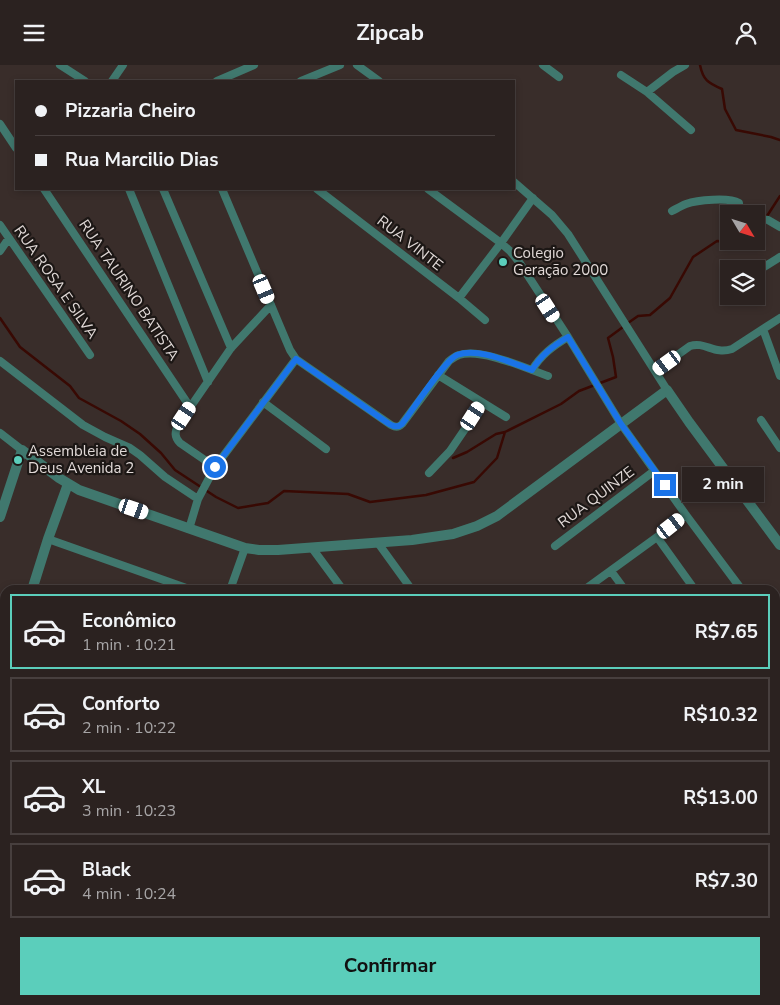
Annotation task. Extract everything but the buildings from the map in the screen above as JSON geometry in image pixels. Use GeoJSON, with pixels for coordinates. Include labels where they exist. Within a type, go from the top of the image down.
{"type":"FeatureCollection","features":[{"type":"Feature","properties":{"kind":"street"},"geometry":{"type":"LineString","coordinates":[[60,65],[83,80]]}},
{"type":"Feature","properties":{"kind":"street"},"geometry":{"type":"LineString","coordinates":[[113,80],[122,65]]}},
{"type":"Feature","properties":{"kind":"street"},"geometry":{"type":"LineString","coordinates":[[219,80],[254,65]]}},
{"type":"Feature","properties":{"kind":"street"},"geometry":{"type":"LineString","coordinates":[[303,80],[340,65]]}},
{"type":"Feature","properties":{"kind":"street"},"geometry":{"type":"LineString","coordinates":[[357,65],[378,80]]}},
{"type":"Feature","properties":{"kind":"street"},"geometry":{"type":"LineString","coordinates":[[543,65],[559,77]]}},
{"type":"Feature","properties":{"kind":"street"},"geometry":{"type":"LineString","coordinates":[[647,92],[685,65]]}},
{"type":"Feature","properties":{"kind":"street"},"geometry":{"type":"LineString","coordinates":[[621,75],[647,92],[691,130]]}},
{"type":"Feature","properties":{"kind":"street"},"geometry":{"type":"LineString","coordinates":[[0,123],[15,146]]}},
{"type":"Feature","properties":{"kind":"street"},"geometry":{"type":"LineString","coordinates":[[515,183],[552,215],[568,234],[689,422],[780,545]]}},
{"type":"Feature","properties":{"kind":"street","name":"RUA TAURINO BATISTA"},"geometry":{"type":"LineString","coordinates":[[45,190],[190,407]]}},
{"type":"Feature","properties":{"kind":"street"},"geometry":{"type":"LineString","coordinates":[[129,190],[208,382]]}},
{"type":"Feature","properties":{"kind":"street"},"geometry":{"type":"LineString","coordinates":[[163,190],[231,348]]}},
{"type":"Feature","properties":{"kind":"street"},"geometry":{"type":"LineString","coordinates":[[222,190],[290,350],[296,359],[391,425],[396,427],[402,424],[449,361],[458,355],[467,353],[492,356],[548,376]]}},
{"type":"Feature","properties":{"kind":"street","name":"RUA VINTE"},"geometry":{"type":"LineString","coordinates":[[318,190],[485,320]]}},
{"type":"Feature","properties":{"kind":"street"},"geometry":{"type":"LineString","coordinates":[[429,190],[501,243],[519,262],[568,337],[621,424],[738,585]]}},
{"type":"Feature","properties":{"kind":"street"},"geometry":{"type":"LineString","coordinates":[[459,298],[533,198]]}},
{"type":"Feature","properties":{"kind":"street"},"geometry":{"type":"LineString","coordinates":[[672,211],[688,203],[712,200],[734,200],[739,205]]}},
{"type":"Feature","properties":{"kind":"street"},"geometry":{"type":"LineString","coordinates":[[765,220],[780,227]]}},
{"type":"Feature","properties":{"kind":"street","name":"RUA ROSA E SILVA"},"geometry":{"type":"LineString","coordinates":[[0,225],[90,355]]}},
{"type":"Feature","properties":{"kind":"street"},"geometry":{"type":"LineString","coordinates":[[0,251],[9,239]]}},
{"type":"Feature","properties":{"kind":"street"},"geometry":{"type":"LineString","coordinates":[[765,266],[780,257]]}},
{"type":"Feature","properties":{"kind":"street"},"geometry":{"type":"LineString","coordinates":[[215,467],[177,439],[178,425],[231,348],[271,305]]}},
{"type":"Feature","properties":{"kind":"street"},"geometry":{"type":"LineString","coordinates":[[655,371],[690,346],[700,345],[720,351],[732,349],[780,318]]}},
{"type":"Feature","properties":{"kind":"street"},"geometry":{"type":"LineString","coordinates":[[763,329],[780,376]]}},
{"type":"Feature","properties":{"kind":"street"},"geometry":{"type":"LineString","coordinates":[[532,370],[544,354],[568,337]]}},
{"type":"Feature","properties":{"kind":"street"},"geometry":{"type":"LineString","coordinates":[[190,529],[200,496],[215,467],[296,359]]}},
{"type":"Feature","properties":{"kind":"street"},"geometry":{"type":"LineString","coordinates":[[0,361],[83,425],[130,448],[165,477],[200,496]]}},
{"type":"Feature","properties":{"kind":"street"},"geometry":{"type":"LineString","coordinates":[[438,375],[506,417]]}},
{"type":"Feature","properties":{"kind":"street"},"geometry":{"type":"LineString","coordinates":[[0,433],[68,484],[79,490],[245,548],[278,550],[312,548],[378,543],[453,534],[477,526],[497,516],[668,390]]}},
{"type":"Feature","properties":{"kind":"street"},"geometry":{"type":"LineString","coordinates":[[263,402],[326,449]]}},
{"type":"Feature","properties":{"kind":"street"},"geometry":{"type":"LineString","coordinates":[[429,473],[450,451],[482,403]]}},
{"type":"Feature","properties":{"kind":"street"},"geometry":{"type":"LineString","coordinates":[[761,420],[780,448]]}},
{"type":"Feature","properties":{"kind":"street"},"geometry":{"type":"LineString","coordinates":[[0,517],[22,449]]}},
{"type":"Feature","properties":{"kind":"street","name":"RUA QUINZE"},"geometry":{"type":"LineString","coordinates":[[555,546],[654,471]]}},
{"type":"Feature","properties":{"kind":"street"},"geometry":{"type":"LineString","coordinates":[[34,585],[68,484]]}},
{"type":"Feature","properties":{"kind":"street"},"geometry":{"type":"LineString","coordinates":[[591,585],[686,515]]}},
{"type":"Feature","properties":{"kind":"street"},"geometry":{"type":"LineString","coordinates":[[657,537],[691,585]]}},
{"type":"Feature","properties":{"kind":"street"},"geometry":{"type":"LineString","coordinates":[[48,539],[178,585]]}},
{"type":"Feature","properties":{"kind":"street"},"geometry":{"type":"LineString","coordinates":[[378,543],[408,585]]}},
{"type":"Feature","properties":{"kind":"street"},"geometry":{"type":"LineString","coordinates":[[232,585],[245,548]]}},
{"type":"Feature","properties":{"kind":"street"},"geometry":{"type":"LineString","coordinates":[[312,548],[339,585]]}},
{"type":"Feature","properties":{"kind":"street"},"geometry":{"type":"LineString","coordinates":[[611,571],[621,585]]}},
{"type":"Feature","properties":{"kind":"waterway"},"geometry":{"type":"LineString","coordinates":[[700,65],[707,80],[722,89],[725,109],[736,130],[780,140]]}},
{"type":"Feature","properties":{"kind":"waterway"},"geometry":{"type":"LineString","coordinates":[[767,216],[780,196]]}},
{"type":"Feature","properties":{"kind":"waterway"},"geometry":{"type":"LineString","coordinates":[[628,323],[638,316],[650,315],[670,298],[693,257],[717,241],[720,241]]}},
{"type":"Feature","properties":{"kind":"waterway"},"geometry":{"type":"LineString","coordinates":[[0,318],[20,347],[70,386],[79,398],[121,421],[140,434],[161,453],[175,470],[216,497],[238,508],[268,503],[284,491],[348,494],[370,502],[426,495],[474,482],[497,458],[505,432],[561,404],[579,391],[616,377],[608,338],[623,327]]}},
{"type":"Feature","properties":{"kind":"waterway"},"geometry":{"type":"LineString","coordinates":[[453,458],[467,452],[496,434],[505,432]]}},
{"type":"Feature","properties":{"kind":"place","name":"Colegio Geração 2000"},"geometry":{"type":"Point","coordinates":[503,262]}},
{"type":"Feature","properties":{"kind":"place","name":"Assembleia de Deus Avenida 2"},"geometry":{"type":"Point","coordinates":[18,460]}},
{"type":"Feature","properties":{"kind":"route"},"geometry":{"type":"LineString","coordinates":[[215,467],[296,359],[396,427],[402,424],[453,357],[467,353],[480,354],[492,356],[532,370],[544,354],[568,337],[621,424],[665,485]]}}]}
